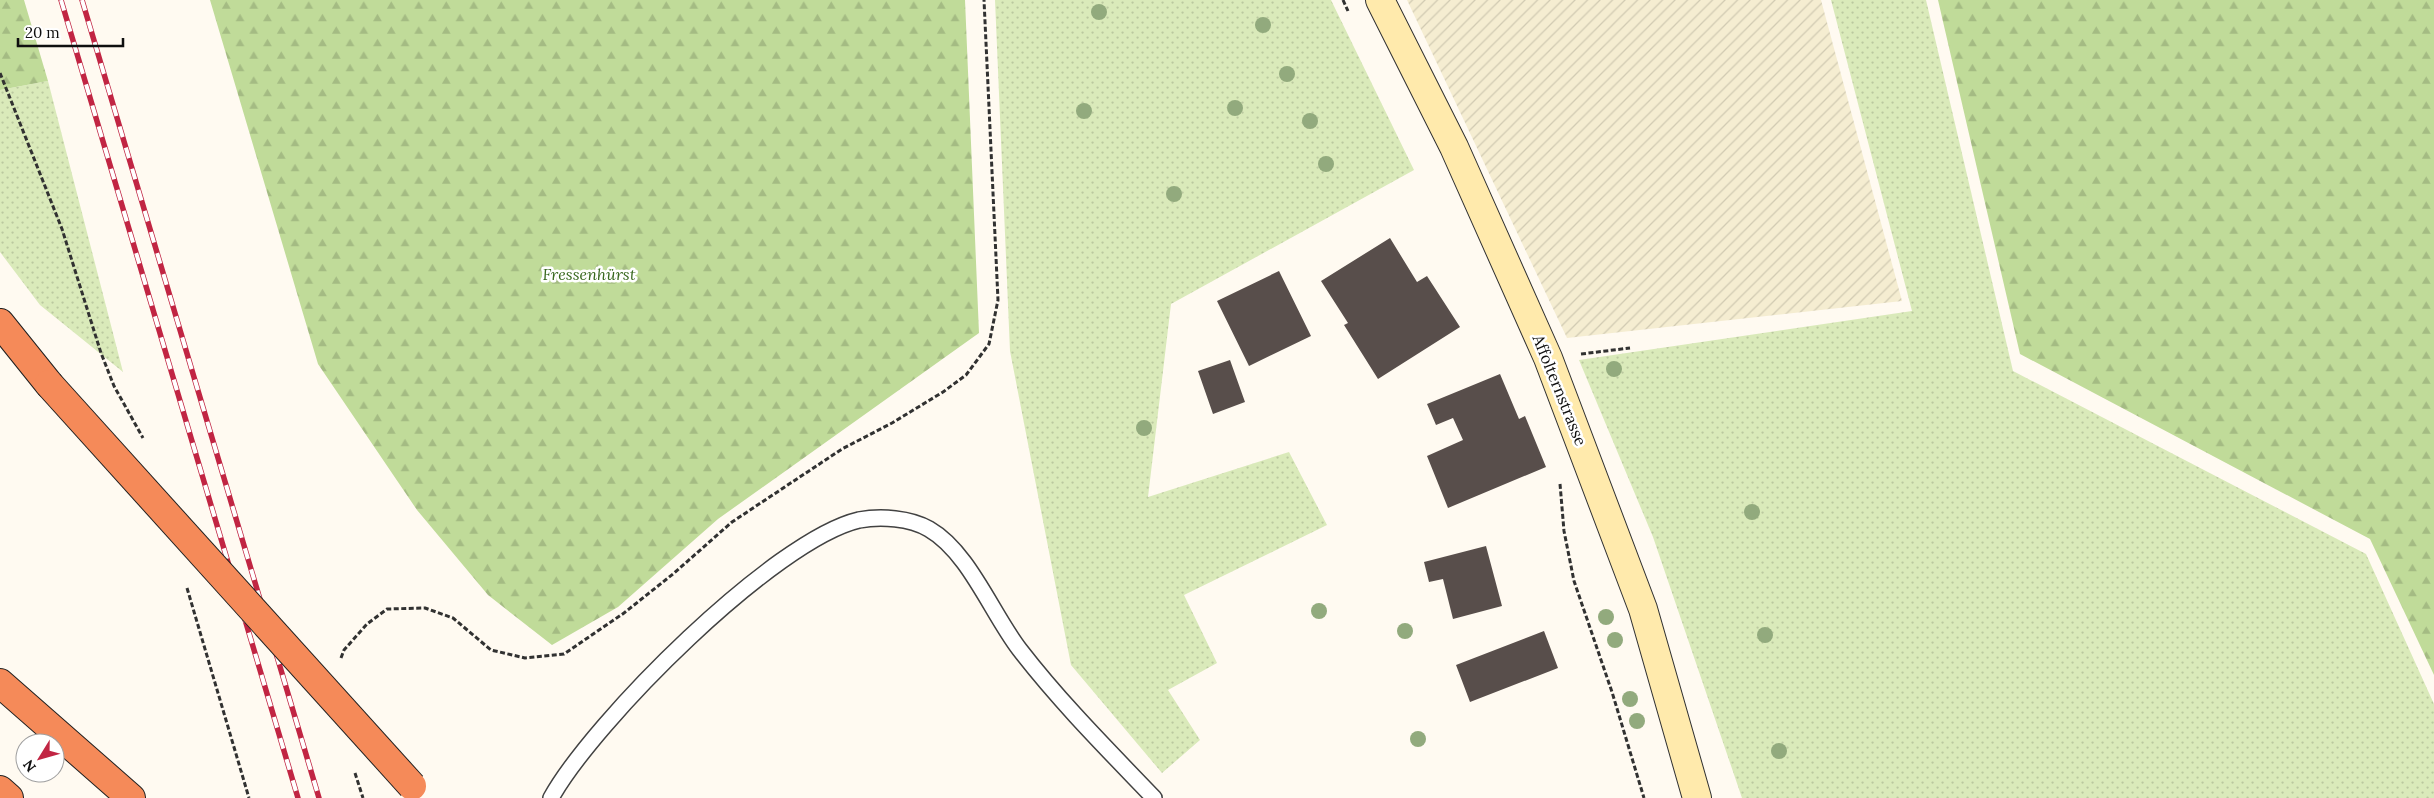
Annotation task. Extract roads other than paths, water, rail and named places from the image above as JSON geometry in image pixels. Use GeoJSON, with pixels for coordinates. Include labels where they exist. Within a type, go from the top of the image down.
{"type":"FeatureCollection","features":[{"type":"Feature","properties":{"kind":"highway"},"geometry":{"type":"LineString","coordinates":[[0,323],[49,384],[417,792]]}},
{"type":"Feature","properties":{"kind":"highway"},"geometry":{"type":"LineString","coordinates":[[0,683],[131,798]]}},
{"type":"Feature","properties":{"kind":"highway"},"geometry":{"type":"LineString","coordinates":[[0,790],[9,798]]}},
{"type":"Feature","properties":{"kind":"street","name":"Affolternstrasse"},"geometry":{"type":"LineString","coordinates":[[1380,0],[1462,163],[1548,358],[1643,609],[1697,798]]}},
{"type":"Feature","properties":{"kind":"lane"},"geometry":{"type":"LineString","coordinates":[[551,798],[560,782],[596,736],[635,693],[698,630],[766,573],[816,538],[859,520],[901,519],[928,528],[949,543],[985,595],[1018,648],[1058,696],[1154,798]]}},
{"type":"Feature","properties":{"kind":"railway"},"geometry":{"type":"LineString","coordinates":[[61,0],[298,798]]}},
{"type":"Feature","properties":{"kind":"railway"},"geometry":{"type":"LineString","coordinates":[[82,0],[319,798]]}},
{"type":"Feature","properties":{"kind":"park label","name":"Fressenhürst"},"geometry":{"type":"Point","coordinates":[589,274]}}]}
